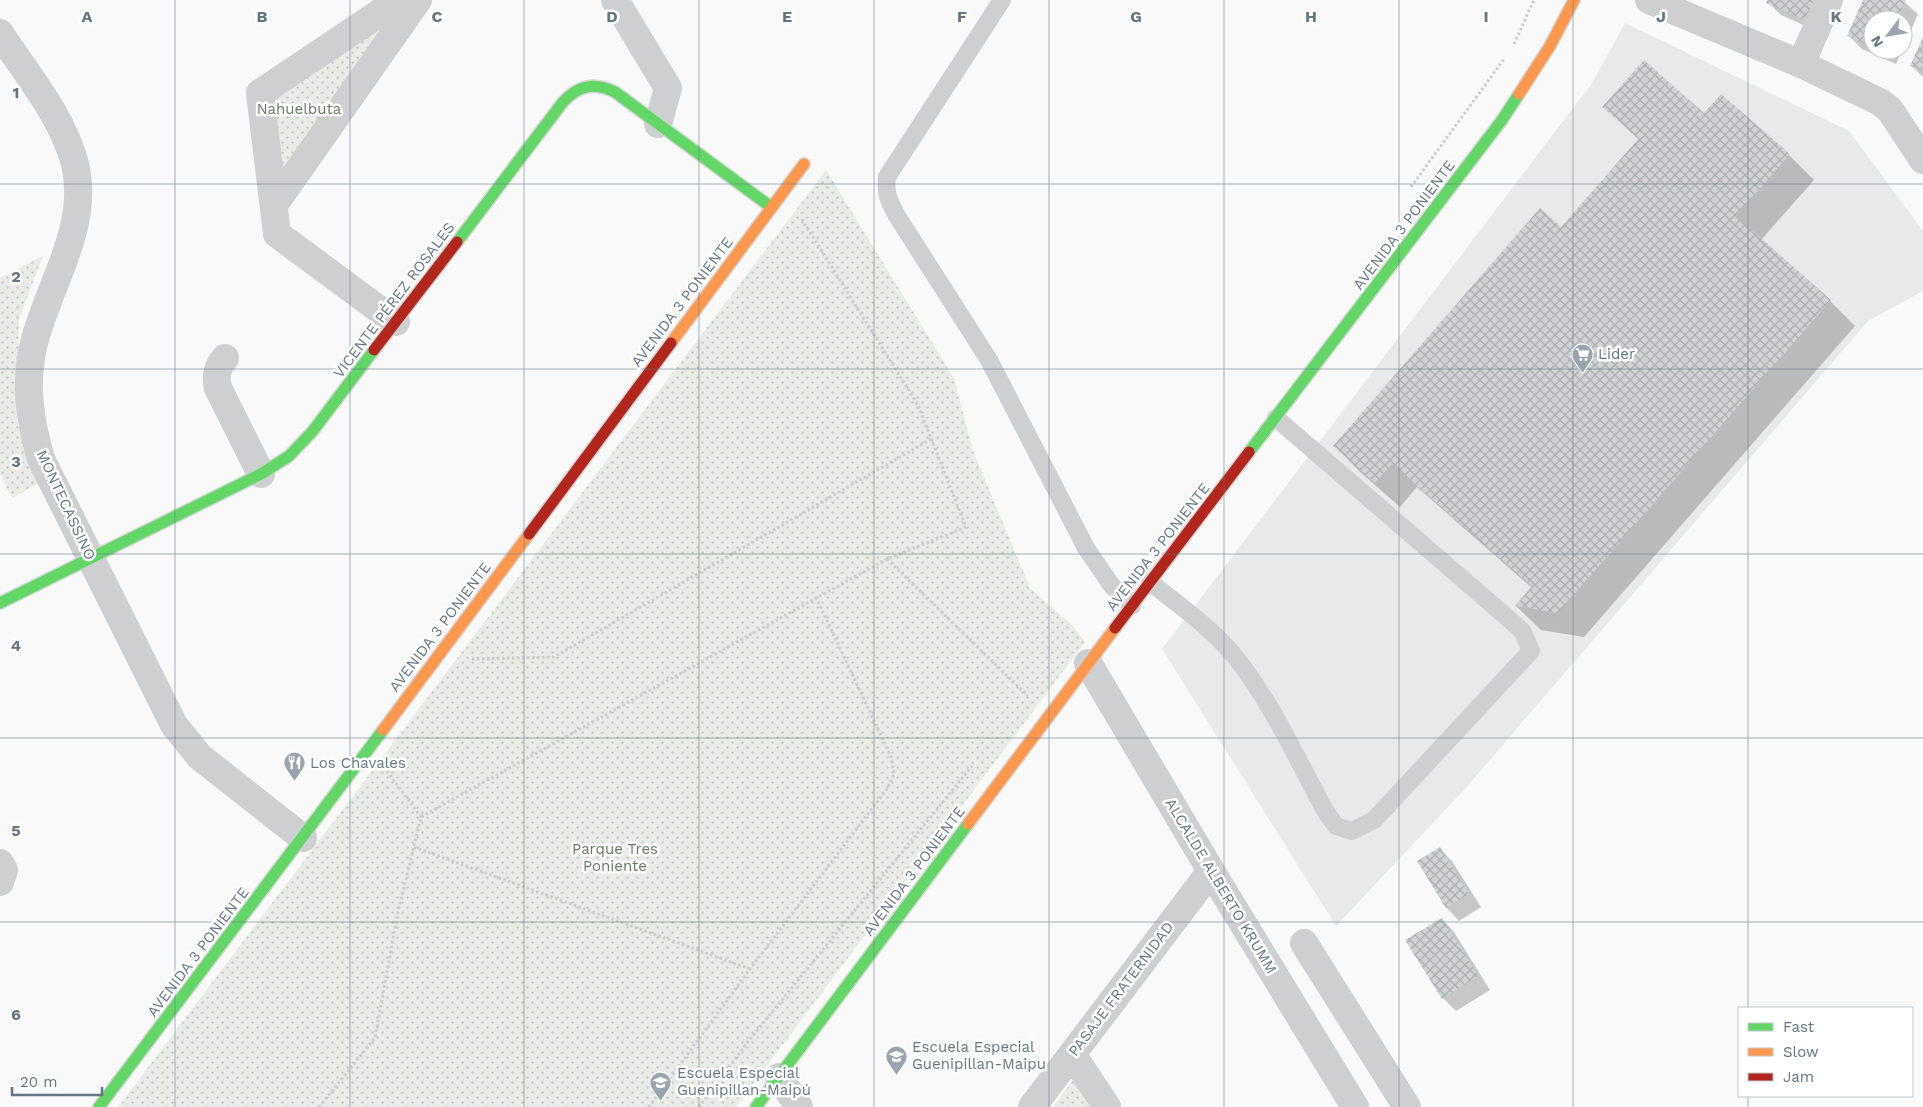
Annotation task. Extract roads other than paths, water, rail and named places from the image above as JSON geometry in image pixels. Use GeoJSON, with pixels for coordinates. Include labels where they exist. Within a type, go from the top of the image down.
{"type":"FeatureCollection","features":[{"type":"Feature","properties":{"kind":"street"},"geometry":{"type":"LineString","coordinates":[[396,322],[277,234],[260,93],[399,0]]}},
{"type":"Feature","properties":{"kind":"street"},"geometry":{"type":"LineString","coordinates":[[274,205],[418,0]]}},
{"type":"Feature","properties":{"kind":"street"},"geometry":{"type":"LineString","coordinates":[[615,0],[668,88],[658,124]]}},
{"type":"Feature","properties":{"kind":"street","name":"AVENIDA 3 PONIENTE"},"geometry":{"type":"LineString","coordinates":[[756,1107],[1088,663],[1502,120],[1546,53],[1574,0]]}},
{"type":"Feature","properties":{"kind":"street"},"geometry":{"type":"LineString","coordinates":[[1649,0],[1801,64],[1880,102],[1890,110],[1923,160]]}},
{"type":"Feature","properties":{"kind":"street"},"geometry":{"type":"LineString","coordinates":[[1801,64],[1829,0]]}},
{"type":"Feature","properties":{"kind":"street","name":"MONTECASSINO"},"geometry":{"type":"LineString","coordinates":[[0,33],[59,123],[69,144],[75,166],[78,189],[77,212],[73,233],[41,318],[33,345],[29,372],[29,400],[33,430],[42,459],[165,708],[186,740],[200,757],[217,772],[303,838]]}},
{"type":"Feature","properties":{"kind":"street","name":"VICENTE PÉREZ ROSALES"},"geometry":{"type":"LineString","coordinates":[[0,604],[261,474],[289,456],[312,432],[570,94],[579,88],[589,85],[607,88],[771,206]]}},
{"type":"Feature","properties":{"kind":"street","name":"AVENIDA 3 PONIENTE"},"geometry":{"type":"LineString","coordinates":[[99,1107],[303,838],[804,164]]}},
{"type":"Feature","properties":{"kind":"street"},"geometry":{"type":"LineString","coordinates":[[225,358],[219,364],[216,373],[218,388],[261,474]]}},
{"type":"Feature","properties":{"kind":"street","name":"ALCALDE ALBERTO KRUMM"},"geometry":{"type":"LineString","coordinates":[[1088,663],[1211,871],[1355,1107]]}},
{"type":"Feature","properties":{"kind":"street"},"geometry":{"type":"LineString","coordinates":[[0,863],[4,870],[0,882]]}},
{"type":"Feature","properties":{"kind":"street","name":"PASAJE FRATERNIDAD"},"geometry":{"type":"LineString","coordinates":[[1032,1107],[1211,871]]}},
{"type":"Feature","properties":{"kind":"street"},"geometry":{"type":"LineString","coordinates":[[1304,943],[1407,1107]]}},
{"type":"Feature","properties":{"kind":"street"},"geometry":{"type":"LineString","coordinates":[[1072,1054],[1107,1107]]}},
{"type":"Feature","properties":{"kind":"street"},"geometry":{"type":"LineString","coordinates":[[779,1077],[799,1107]]}},
{"type":"Feature","properties":{"kind":"lane"},"geometry":{"type":"LineString","coordinates":[[1002,0],[887,178],[886,190],[897,216],[989,360],[1086,548],[1112,586],[1132,606]]}},
{"type":"Feature","properties":{"kind":"lane"},"geometry":{"type":"LineString","coordinates":[[1150,582],[1211,631],[1236,658],[1273,716],[1326,812],[1336,826],[1352,831],[1374,820],[1531,651],[1523,632],[1276,418]]}},
{"type":"Feature","properties":{"kind":"place","name":"Lider"},"geometry":{"type":"Point","coordinates":[1582,373]}},
{"type":"Feature","properties":{"kind":"place","name":"Los Chavales"},"geometry":{"type":"Point","coordinates":[294,782]}},
{"type":"Feature","properties":{"kind":"place","name":"Escuela Especial Guenipillan-Maipu"},"geometry":{"type":"Point","coordinates":[896,1075]}},
{"type":"Feature","properties":{"kind":"place","name":"Escuela Especial Guenipillan-Maipú"},"geometry":{"type":"Point","coordinates":[661,1101]}},
{"type":"Feature","properties":{"kind":"park label","name":"Nahuelbuta"},"geometry":{"type":"Point","coordinates":[299,109]}},
{"type":"Feature","properties":{"kind":"park label","name":"Parque Tres Poniente"},"geometry":{"type":"Point","coordinates":[615,858]}}]}
